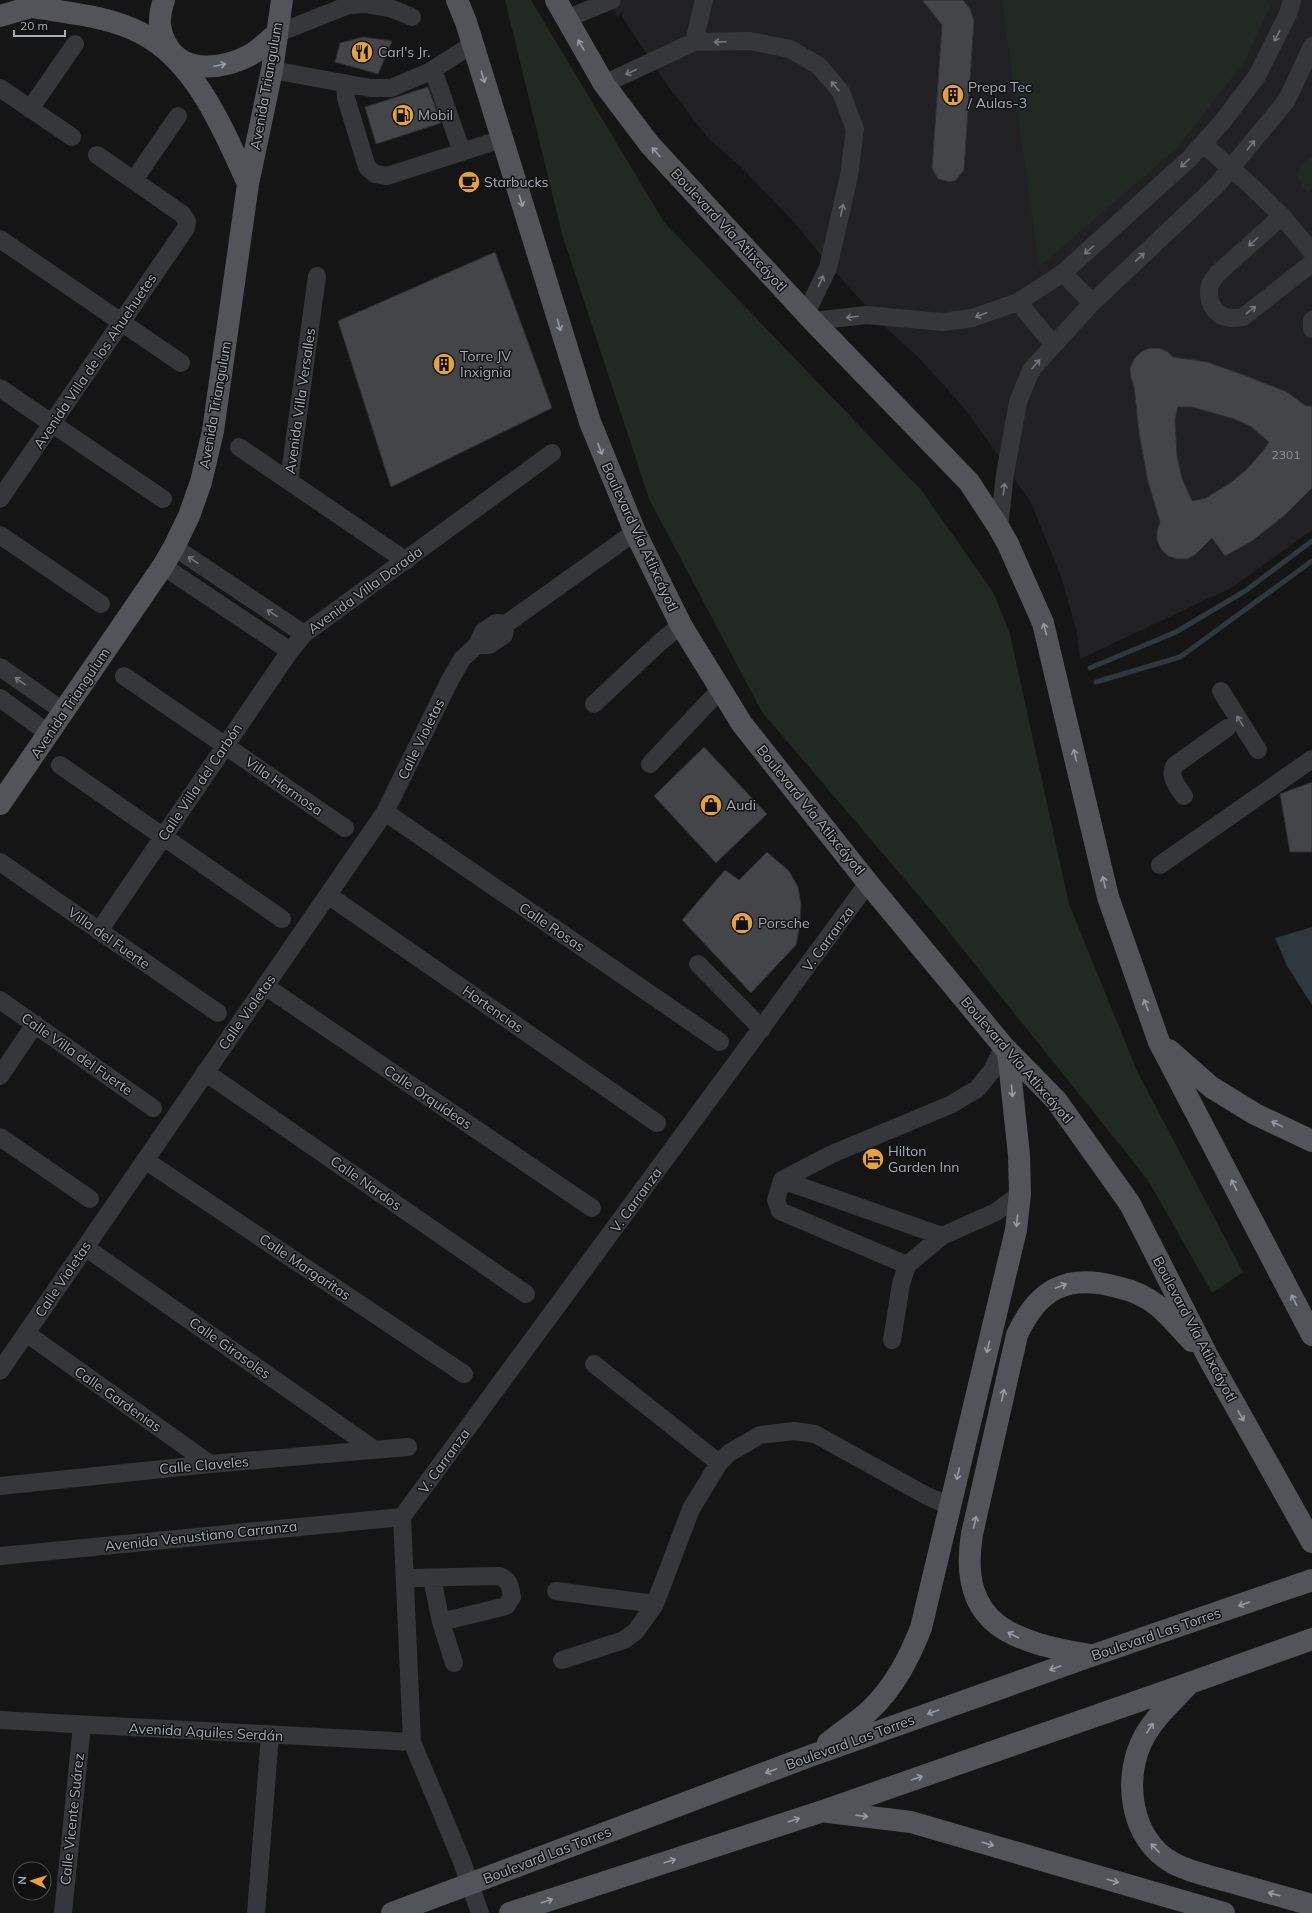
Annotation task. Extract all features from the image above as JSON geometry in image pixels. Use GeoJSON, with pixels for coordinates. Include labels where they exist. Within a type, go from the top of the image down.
{"type":"FeatureCollection","features":[{"type":"Feature","properties":{"kind":"main road"},"geometry":{"type":"LineString","coordinates":[[0,16],[57,0]]}},
{"type":"Feature","properties":{"kind":"main road"},"geometry":{"type":"LineString","coordinates":[[164,0],[159,23],[163,40],[198,86],[220,122],[248,184]]}},
{"type":"Feature","properties":{"kind":"main road"},"geometry":{"type":"LineString","coordinates":[[451,0],[466,22]]}},
{"type":"Feature","properties":{"kind":"main road","name":"Boulevard Vía Atlixcáyotl"},"geometry":{"type":"LineString","coordinates":[[457,0],[473,44],[590,422],[634,532],[681,625],[742,724],[868,882],[1006,1050],[1056,1100],[1130,1204],[1208,1358],[1312,1542]]}},
{"type":"Feature","properties":{"kind":"main road","name":"Boulevard Vía Atlixcáyotl"},"geometry":{"type":"LineString","coordinates":[[556,0],[604,84],[650,146],[810,317],[969,482],[999,528],[1008,544],[1043,623],[1108,896],[1160,1042],[1312,1335]]}},
{"type":"Feature","properties":{"kind":"main road","name":"Avenida Triangulum"},"geometry":{"type":"LineString","coordinates":[[0,804],[163,566],[189,516],[201,482],[213,431],[248,184],[272,70],[276,34],[283,1]]}},
{"type":"Feature","properties":{"kind":"main road"},"geometry":{"type":"LineString","coordinates":[[32,7],[106,20],[142,33],[174,56],[194,66],[210,67],[229,63],[250,55],[276,34]]}},
{"type":"Feature","properties":{"kind":"main road"},"geometry":{"type":"LineString","coordinates":[[1160,1042],[1211,1087],[1255,1114],[1312,1141]]}},
{"type":"Feature","properties":{"kind":"main road"},"geometry":{"type":"LineString","coordinates":[[810,1756],[870,1710],[894,1683],[910,1657],[921,1628],[1016,1230],[1020,1194],[1019,1155],[1006,1050]]}},
{"type":"Feature","properties":{"kind":"main road"},"geometry":{"type":"LineString","coordinates":[[1091,1656],[1033,1644],[1014,1636],[996,1625],[983,1610],[975,1591],[970,1573],[969,1554],[972,1534],[1017,1335],[1025,1318],[1035,1303],[1051,1291],[1069,1283],[1088,1281],[1125,1289],[1158,1306],[1208,1358]]}},
{"type":"Feature","properties":{"kind":"main road","name":"Boulevard Las Torres"},"geometry":{"type":"LineString","coordinates":[[392,1913],[471,1885],[810,1756],[1091,1656],[1281,1592],[1312,1580]]}},
{"type":"Feature","properties":{"kind":"main road"},"geometry":{"type":"LineString","coordinates":[[510,1913],[823,1811],[1190,1683],[1308,1640]]}},
{"type":"Feature","properties":{"kind":"main road"},"geometry":{"type":"LineString","coordinates":[[1190,1683],[1152,1723],[1143,1738],[1136,1755],[1133,1775],[1133,1799],[1137,1819],[1145,1838],[1158,1852],[1172,1863],[1191,1871],[1312,1905]]}},
{"type":"Feature","properties":{"kind":"main road"},"geometry":{"type":"LineString","coordinates":[[823,1811],[911,1822],[1224,1913]]}},
{"type":"Feature","properties":{"kind":"street"},"geometry":{"type":"LineString","coordinates":[[566,19],[612,0]]}},
{"type":"Feature","properties":{"kind":"street"},"geometry":{"type":"LineString","coordinates":[[694,42],[704,0]]}},
{"type":"Feature","properties":{"kind":"street"},"geometry":{"type":"LineString","coordinates":[[604,84],[694,42],[750,41],[790,49],[819,66],[841,92],[855,129],[849,176],[828,268],[810,317],[866,315],[942,322],[972,318],[1018,302],[1063,273],[1189,159],[1203,144],[1257,76],[1288,14],[1292,0]]}},
{"type":"Feature","properties":{"kind":"street"},"geometry":{"type":"LineString","coordinates":[[276,34],[349,5],[366,4],[390,8],[412,17]]}},
{"type":"Feature","properties":{"kind":"street"},"geometry":{"type":"LineString","coordinates":[[30,109],[75,44]]}},
{"type":"Feature","properties":{"kind":"street"},"geometry":{"type":"LineString","coordinates":[[272,70],[371,88],[391,88],[434,70],[473,44]]}},
{"type":"Feature","properties":{"kind":"street"},"geometry":{"type":"LineString","coordinates":[[999,528],[1005,474],[1018,402],[1031,370],[1053,344],[1092,303],[1216,186],[1231,169],[1287,100],[1312,46]]}},
{"type":"Feature","properties":{"kind":"street"},"geometry":{"type":"LineString","coordinates":[[434,70],[462,152]]}},
{"type":"Feature","properties":{"kind":"street"},"geometry":{"type":"LineString","coordinates":[[345,83],[346,98],[367,167],[375,174],[387,176],[502,139]]}},
{"type":"Feature","properties":{"kind":"street"},"geometry":{"type":"LineString","coordinates":[[0,88],[72,137]]}},
{"type":"Feature","properties":{"kind":"street"},"geometry":{"type":"LineString","coordinates":[[97,155],[134,180],[178,116]]}},
{"type":"Feature","properties":{"kind":"street"},"geometry":{"type":"LineString","coordinates":[[1203,144],[1282,216],[1312,252]]}},
{"type":"Feature","properties":{"kind":"street","name":"Avenida Villa de los Ahuehuetes"},"geometry":{"type":"LineString","coordinates":[[0,499],[186,228],[187,221],[182,214],[134,180]]}},
{"type":"Feature","properties":{"kind":"street"},"geometry":{"type":"LineString","coordinates":[[1282,216],[1217,274],[1210,285],[1209,296],[1213,308],[1220,316],[1226,318],[1232,319],[1243,317],[1312,263]]}},
{"type":"Feature","properties":{"kind":"street"},"geometry":{"type":"LineString","coordinates":[[0,239],[181,363]]}},
{"type":"Feature","properties":{"kind":"street"},"geometry":{"type":"LineString","coordinates":[[1063,273],[1092,303]]}},
{"type":"Feature","properties":{"kind":"street","name":"Avenida Villa Versalles"},"geometry":{"type":"LineString","coordinates":[[317,276],[289,481],[406,561]]}},
{"type":"Feature","properties":{"kind":"street"},"geometry":{"type":"LineString","coordinates":[[1018,302],[1053,344]]}},
{"type":"Feature","properties":{"kind":"street"},"geometry":{"type":"LineString","coordinates":[[1312,320],[1312,330]]}},
{"type":"Feature","properties":{"kind":"street"},"geometry":{"type":"LineString","coordinates":[[0,388],[163,499]]}},
{"type":"Feature","properties":{"kind":"street"},"geometry":{"type":"LineString","coordinates":[[239,447],[289,481]]}},
{"type":"Feature","properties":{"kind":"street","name":"Avenida Villa Dorada"},"geometry":{"type":"LineString","coordinates":[[174,547],[304,634],[552,453]]}},
{"type":"Feature","properties":{"kind":"street","name":"Calle Violetas"},"geometry":{"type":"LineString","coordinates":[[0,1371],[385,812],[450,680],[462,659],[477,645],[483,632],[496,623],[506,624],[634,532]]}},
{"type":"Feature","properties":{"kind":"street"},"geometry":{"type":"LineString","coordinates":[[0,535],[101,604]]}},
{"type":"Feature","properties":{"kind":"street"},"geometry":{"type":"LineString","coordinates":[[163,566],[290,651]]}},
{"type":"Feature","properties":{"kind":"street"},"geometry":{"type":"LineString","coordinates":[[594,704],[659,643],[681,625]]}},
{"type":"Feature","properties":{"kind":"street","name":"Calle Villa del Carbón"},"geometry":{"type":"LineString","coordinates":[[99,931],[225,745],[290,651],[304,634]]}},
{"type":"Feature","properties":{"kind":"street"},"geometry":{"type":"LineString","coordinates":[[0,668],[63,711]]}},
{"type":"Feature","properties":{"kind":"street","name":"Villa Hermosa"},"geometry":{"type":"LineString","coordinates":[[124,676],[345,828]]}},
{"type":"Feature","properties":{"kind":"street"},"geometry":{"type":"LineString","coordinates":[[650,764],[720,690]]}},
{"type":"Feature","properties":{"kind":"street"},"geometry":{"type":"LineString","coordinates":[[1221,692],[1258,750]]}},
{"type":"Feature","properties":{"kind":"street"},"geometry":{"type":"LineString","coordinates":[[0,698],[48,734]]}},
{"type":"Feature","properties":{"kind":"street"},"geometry":{"type":"LineString","coordinates":[[1184,796],[1176,786],[1172,770],[1175,765],[1227,728]]}},
{"type":"Feature","properties":{"kind":"street"},"geometry":{"type":"LineString","coordinates":[[1160,865],[1312,758]]}},
{"type":"Feature","properties":{"kind":"street"},"geometry":{"type":"LineString","coordinates":[[60,766],[282,919]]}},
{"type":"Feature","properties":{"kind":"street","name":"Calle Rosas"},"geometry":{"type":"LineString","coordinates":[[385,812],[720,1042]]}},
{"type":"Feature","properties":{"kind":"street","name":"Villa del Fuerte"},"geometry":{"type":"LineString","coordinates":[[0,862],[218,1013]]}},
{"type":"Feature","properties":{"kind":"street","name":"V. Carranza"},"geometry":{"type":"LineString","coordinates":[[402,1517],[762,1029],[868,882]]}},
{"type":"Feature","properties":{"kind":"street","name":"Hortencias"},"geometry":{"type":"LineString","coordinates":[[328,895],[657,1123]]}},
{"type":"Feature","properties":{"kind":"street"},"geometry":{"type":"LineString","coordinates":[[698,964],[762,1029]]}},
{"type":"Feature","properties":{"kind":"street","name":"Calle Orquídeas"},"geometry":{"type":"LineString","coordinates":[[265,986],[592,1208]]}},
{"type":"Feature","properties":{"kind":"street","name":"Calle Villa del Fuerte"},"geometry":{"type":"LineString","coordinates":[[0,1000],[153,1108]]}},
{"type":"Feature","properties":{"kind":"street"},"geometry":{"type":"LineString","coordinates":[[0,1076],[35,1024]]}},
{"type":"Feature","properties":{"kind":"street"},"geometry":{"type":"LineString","coordinates":[[907,1265],[780,1211],[776,1200],[782,1180],[832,1154],[950,1105],[977,1089],[1006,1050]]}},
{"type":"Feature","properties":{"kind":"street","name":"Calle Nardos"},"geometry":{"type":"LineString","coordinates":[[205,1072],[526,1294]]}},
{"type":"Feature","properties":{"kind":"street"},"geometry":{"type":"LineString","coordinates":[[0,1137],[90,1199]]}},
{"type":"Feature","properties":{"kind":"street","name":"Calle Margaritas"},"geometry":{"type":"LineString","coordinates":[[145,1160],[464,1374]]}},
{"type":"Feature","properties":{"kind":"street"},"geometry":{"type":"LineString","coordinates":[[782,1180],[942,1236]]}},
{"type":"Feature","properties":{"kind":"street"},"geometry":{"type":"LineString","coordinates":[[892,1340],[907,1265],[942,1236],[996,1212],[1020,1194]]}},
{"type":"Feature","properties":{"kind":"street","name":"Calle Girasoles"},"geometry":{"type":"LineString","coordinates":[[85,1247],[375,1450]]}},
{"type":"Feature","properties":{"kind":"street","name":"Calle Gardenias"},"geometry":{"type":"LineString","coordinates":[[26,1333],[210,1464]]}},
{"type":"Feature","properties":{"kind":"street"},"geometry":{"type":"LineString","coordinates":[[594,1364],[720,1463]]}},
{"type":"Feature","properties":{"kind":"street"},"geometry":{"type":"LineString","coordinates":[[562,1660],[624,1640],[636,1631],[654,1604],[691,1509],[720,1463],[729,1453],[760,1435],[794,1431],[815,1434],[927,1496],[950,1506]]}},
{"type":"Feature","properties":{"kind":"street","name":"Calle Claveles"},"geometry":{"type":"LineString","coordinates":[[0,1486],[210,1464],[408,1447]]}},
{"type":"Feature","properties":{"kind":"street"},"geometry":{"type":"LineString","coordinates":[[402,1517],[412,1742],[471,1885],[480,1913]]}},
{"type":"Feature","properties":{"kind":"street","name":"Avenida Venustiano Carranza"},"geometry":{"type":"LineString","coordinates":[[0,1556],[402,1517]]}},
{"type":"Feature","properties":{"kind":"street"},"geometry":{"type":"LineString","coordinates":[[405,1578],[499,1576],[505,1578],[509,1582],[512,1597],[506,1606],[441,1622]]}},
{"type":"Feature","properties":{"kind":"street"},"geometry":{"type":"LineString","coordinates":[[432,1578],[441,1622],[454,1663]]}},
{"type":"Feature","properties":{"kind":"street"},"geometry":{"type":"LineString","coordinates":[[556,1591],[654,1604]]}},
{"type":"Feature","properties":{"kind":"street","name":"Avenida Aquiles Serdán"},"geometry":{"type":"LineString","coordinates":[[0,1720],[412,1742]]}},
{"type":"Feature","properties":{"kind":"street","name":"Calle Vicente Suárez"},"geometry":{"type":"LineString","coordinates":[[63,1913],[82,1725]]}},
{"type":"Feature","properties":{"kind":"street"},"geometry":{"type":"LineString","coordinates":[[256,1913],[270,1735]]}},
{"type":"Feature","properties":{"kind":"shaded area"},"geometry":{"type":"Polygon","coordinates":[[[505,0],[531,0],[664,222],[922,491],[993,592],[1010,634],[1069,904],[1137,1071],[1243,1272],[1212,1293],[1148,1180],[937,917],[762,712],[649,499],[562,234],[505,0]]]}},
{"type":"Feature","properties":{"kind":"shaded area"},"geometry":{"type":"Polygon","coordinates":[[[608,0],[1312,0],[1312,530],[1233,587],[1080,659],[1077,633],[1061,576],[1031,503],[982,432],[959,402],[918,357],[888,330],[837,274],[792,220],[742,168],[708,138],[667,85],[621,15],[625,10],[617,17],[608,0]]]}},
{"type":"Feature","properties":{"kind":"shaded area"},"geometry":{"type":"Polygon","coordinates":[[[1002,0],[1273,0],[1245,61],[1177,148],[1039,267],[1002,0]]]}},
{"type":"Feature","properties":{"kind":"shaded area"},"geometry":{"type":"Polygon","coordinates":[[[1312,156],[1312,189],[1307,192],[1299,182],[1297,173],[1302,164],[1312,156]]]}},
{"type":"Feature","properties":{"kind":"shaded area"},"geometry":{"type":"Polygon","coordinates":[[[1312,927],[1312,1005],[1287,966],[1275,938],[1312,927]]]}},
{"type":"Feature","properties":{"kind":"building","name":"Prepa Tec / Aulas-3"},"geometry":{"type":"Polygon","coordinates":[[[922,0],[963,0],[970,9],[974,20],[964,170],[956,180],[950,182],[938,179],[932,168],[942,25],[922,0]]]}},
{"type":"Feature","properties":{"kind":"building","name":"Carl's Jr."},"geometry":{"type":"Polygon","coordinates":[[[363,37],[392,41],[378,74],[335,62],[340,43],[363,37]]]}},
{"type":"Feature","properties":{"kind":"building","name":"Mobil"},"geometry":{"type":"Polygon","coordinates":[[[428,87],[441,123],[376,144],[365,107],[428,87]]]}},
{"type":"Feature","properties":{"kind":"building","name":"Torre JV Inxignia"},"geometry":{"type":"Polygon","coordinates":[[[495,252],[552,408],[391,487],[338,321],[495,252]]]}},
{"type":"Feature","properties":{"kind":"building"},"geometry":{"type":"Polygon","coordinates":[[[1149,348],[1159,348],[1168,352],[1173,357],[1207,362],[1287,392],[1306,406],[1312,406],[1312,488],[1285,515],[1252,541],[1225,556],[1212,538],[1195,555],[1187,559],[1177,559],[1168,556],[1161,549],[1157,540],[1157,530],[1160,522],[1148,482],[1139,433],[1134,387],[1130,368],[1134,359],[1141,352],[1149,348]],[[1178,407],[1175,420],[1177,456],[1182,478],[1192,501],[1206,498],[1230,483],[1246,470],[1269,442],[1250,426],[1234,419],[1192,407],[1178,407]]]}},
{"type":"Feature","properties":{"kind":"building","name":"Audi"},"geometry":{"type":"Polygon","coordinates":[[[704,747],[767,814],[716,863],[654,796],[704,747]]]}},
{"type":"Feature","properties":{"kind":"building"},"geometry":{"type":"Polygon","coordinates":[[[1312,782],[1312,852],[1290,852],[1280,794],[1312,782]]]}},
{"type":"Feature","properties":{"kind":"building","name":"Porsche"},"geometry":{"type":"Polygon","coordinates":[[[767,852],[789,871],[798,887],[801,905],[800,925],[796,945],[751,993],[682,920],[725,870],[739,880],[767,852]]]}},
{"type":"Feature","properties":{"kind":"waterway"},"geometry":{"type":"LineString","coordinates":[[1090,668],[1176,632],[1245,591],[1312,541]]}},
{"type":"Feature","properties":{"kind":"waterway"},"geometry":{"type":"LineString","coordinates":[[1096,682],[1180,657],[1312,561]]}},
{"type":"Feature","properties":{"kind":"place","name":"Carl's Jr."},"geometry":{"type":"Point","coordinates":[362,52]}},
{"type":"Feature","properties":{"kind":"place","name":"Prepa Tec / Aulas-3"},"geometry":{"type":"Point","coordinates":[953,95]}},
{"type":"Feature","properties":{"kind":"place","name":"Mobil"},"geometry":{"type":"Point","coordinates":[403,115]}},
{"type":"Feature","properties":{"kind":"place","name":"Starbucks"},"geometry":{"type":"Point","coordinates":[469,182]}},
{"type":"Feature","properties":{"kind":"place","name":"Torre JV Inxignia"},"geometry":{"type":"Point","coordinates":[444,364]}},
{"type":"Feature","properties":{"kind":"place","name":"Audi"},"geometry":{"type":"Point","coordinates":[711,805]}},
{"type":"Feature","properties":{"kind":"place","name":"Porsche"},"geometry":{"type":"Point","coordinates":[742,923]}},
{"type":"Feature","properties":{"kind":"place","name":"Hilton Garden Inn"},"geometry":{"type":"Point","coordinates":[873,1159]}}]}
